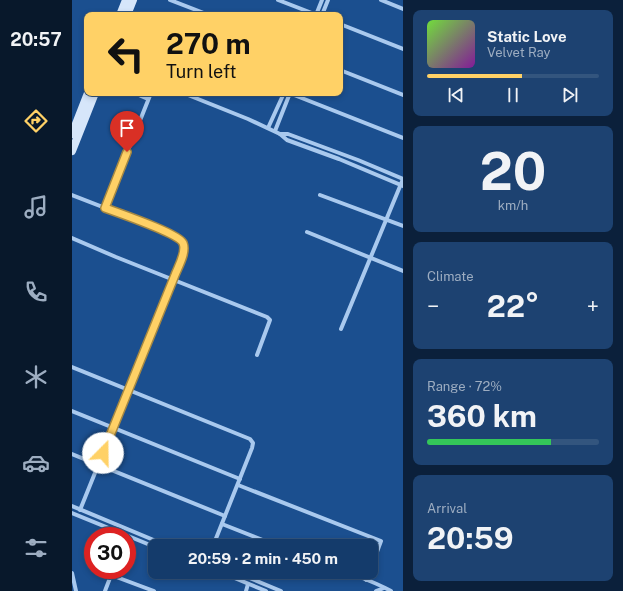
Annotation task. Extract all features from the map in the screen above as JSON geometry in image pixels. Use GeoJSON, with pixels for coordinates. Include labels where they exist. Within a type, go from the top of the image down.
{"type":"FeatureCollection","features":[{"type":"Feature","properties":{"kind":"street"},"geometry":{"type":"LineString","coordinates":[[121,12],[126,0]]}},
{"type":"Feature","properties":{"kind":"street"},"geometry":{"type":"LineString","coordinates":[[128,12],[133,0]]}},
{"type":"Feature","properties":{"kind":"street"},"geometry":{"type":"LineString","coordinates":[[170,0],[201,12]]}},
{"type":"Feature","properties":{"kind":"street"},"geometry":{"type":"LineString","coordinates":[[278,0],[309,12]]}},
{"type":"Feature","properties":{"kind":"street"},"geometry":{"type":"LineString","coordinates":[[318,12],[322,0]]}},
{"type":"Feature","properties":{"kind":"street"},"geometry":{"type":"LineString","coordinates":[[323,12],[328,0]]}},
{"type":"Feature","properties":{"kind":"street"},"geometry":{"type":"LineString","coordinates":[[380,0],[403,9]]}},
{"type":"Feature","properties":{"kind":"street"},"geometry":{"type":"LineString","coordinates":[[343,25],[403,49]]}},
{"type":"Feature","properties":{"kind":"street"},"geometry":{"type":"LineString","coordinates":[[343,71],[403,95]]}},
{"type":"Feature","properties":{"kind":"street"},"geometry":{"type":"LineString","coordinates":[[72,134],[87,96]]}},
{"type":"Feature","properties":{"kind":"street"},"geometry":{"type":"LineString","coordinates":[[72,151],[94,96]]}},
{"type":"Feature","properties":{"kind":"street"},"geometry":{"type":"LineString","coordinates":[[141,96],[148,99]]}},
{"type":"Feature","properties":{"kind":"street"},"geometry":{"type":"LineString","coordinates":[[105,208],[149,96]]}},
{"type":"Feature","properties":{"kind":"street"},"geometry":{"type":"LineString","coordinates":[[190,96],[275,131],[287,140],[339,159],[402,185]]}},
{"type":"Feature","properties":{"kind":"street"},"geometry":{"type":"LineString","coordinates":[[268,128],[283,96]]}},
{"type":"Feature","properties":{"kind":"street"},"geometry":{"type":"LineString","coordinates":[[275,131],[289,96]]}},
{"type":"Feature","properties":{"kind":"street"},"geometry":{"type":"LineString","coordinates":[[298,96],[403,138]]}},
{"type":"Feature","properties":{"kind":"street"},"geometry":{"type":"LineString","coordinates":[[280,134],[288,134],[358,160],[403,179],[402,185],[386,219],[341,329]]}},
{"type":"Feature","properties":{"kind":"street"},"geometry":{"type":"LineString","coordinates":[[72,195],[178,237],[184,247],[183,254],[173,280],[80,510]]}},
{"type":"Feature","properties":{"kind":"street"},"geometry":{"type":"LineString","coordinates":[[320,195],[403,226]]}},
{"type":"Feature","properties":{"kind":"street"},"geometry":{"type":"LineString","coordinates":[[307,232],[403,271]]}},
{"type":"Feature","properties":{"kind":"street"},"geometry":{"type":"LineString","coordinates":[[72,238],[173,280],[267,316],[270,320],[257,355]]}},
{"type":"Feature","properties":{"kind":"street"},"geometry":{"type":"LineString","coordinates":[[72,367],[250,439],[253,443],[252,448],[216,539]]}},
{"type":"Feature","properties":{"kind":"street"},"geometry":{"type":"LineString","coordinates":[[72,411],[240,479]]}},
{"type":"Feature","properties":{"kind":"street"},"geometry":{"type":"LineString","coordinates":[[72,454],[226,516]]}},
{"type":"Feature","properties":{"kind":"street"},"geometry":{"type":"LineString","coordinates":[[238,484],[376,539]]}},
{"type":"Feature","properties":{"kind":"street"},"geometry":{"type":"LineString","coordinates":[[72,506],[151,539]]}},
{"type":"Feature","properties":{"kind":"street"},"geometry":{"type":"LineString","coordinates":[[72,513],[105,527]]}},
{"type":"Feature","properties":{"kind":"street"},"geometry":{"type":"LineString","coordinates":[[222,524],[260,539]]}},
{"type":"Feature","properties":{"kind":"street"},"geometry":{"type":"LineString","coordinates":[[136,540],[148,544]]}},
{"type":"Feature","properties":{"kind":"street"},"geometry":{"type":"LineString","coordinates":[[378,540],[381,541],[378,549]]}},
{"type":"Feature","properties":{"kind":"street"},"geometry":{"type":"LineString","coordinates":[[72,573],[76,591]]}},
{"type":"Feature","properties":{"kind":"street"},"geometry":{"type":"LineString","coordinates":[[105,591],[109,579]]}},
{"type":"Feature","properties":{"kind":"street"},"geometry":{"type":"LineString","coordinates":[[127,579],[154,591]]}},
{"type":"Feature","properties":{"kind":"street"},"geometry":{"type":"LineString","coordinates":[[236,579],[266,591]]}},
{"type":"Feature","properties":{"kind":"street"},"geometry":{"type":"LineString","coordinates":[[252,579],[281,591]]}},
{"type":"Feature","properties":{"kind":"street"},"geometry":{"type":"LineString","coordinates":[[366,580],[391,591]]}},
{"type":"Feature","properties":{"kind":"street"},"geometry":{"type":"LineString","coordinates":[[246,591],[248,584]]}},
{"type":"Feature","properties":{"kind":"street"},"geometry":{"type":"LineString","coordinates":[[376,591],[384,588]]}},
{"type":"Feature","properties":{"kind":"route"},"geometry":{"type":"LineString","coordinates":[[103,453],[175,275],[184,247],[178,237],[105,208],[127,152]]}}]}
